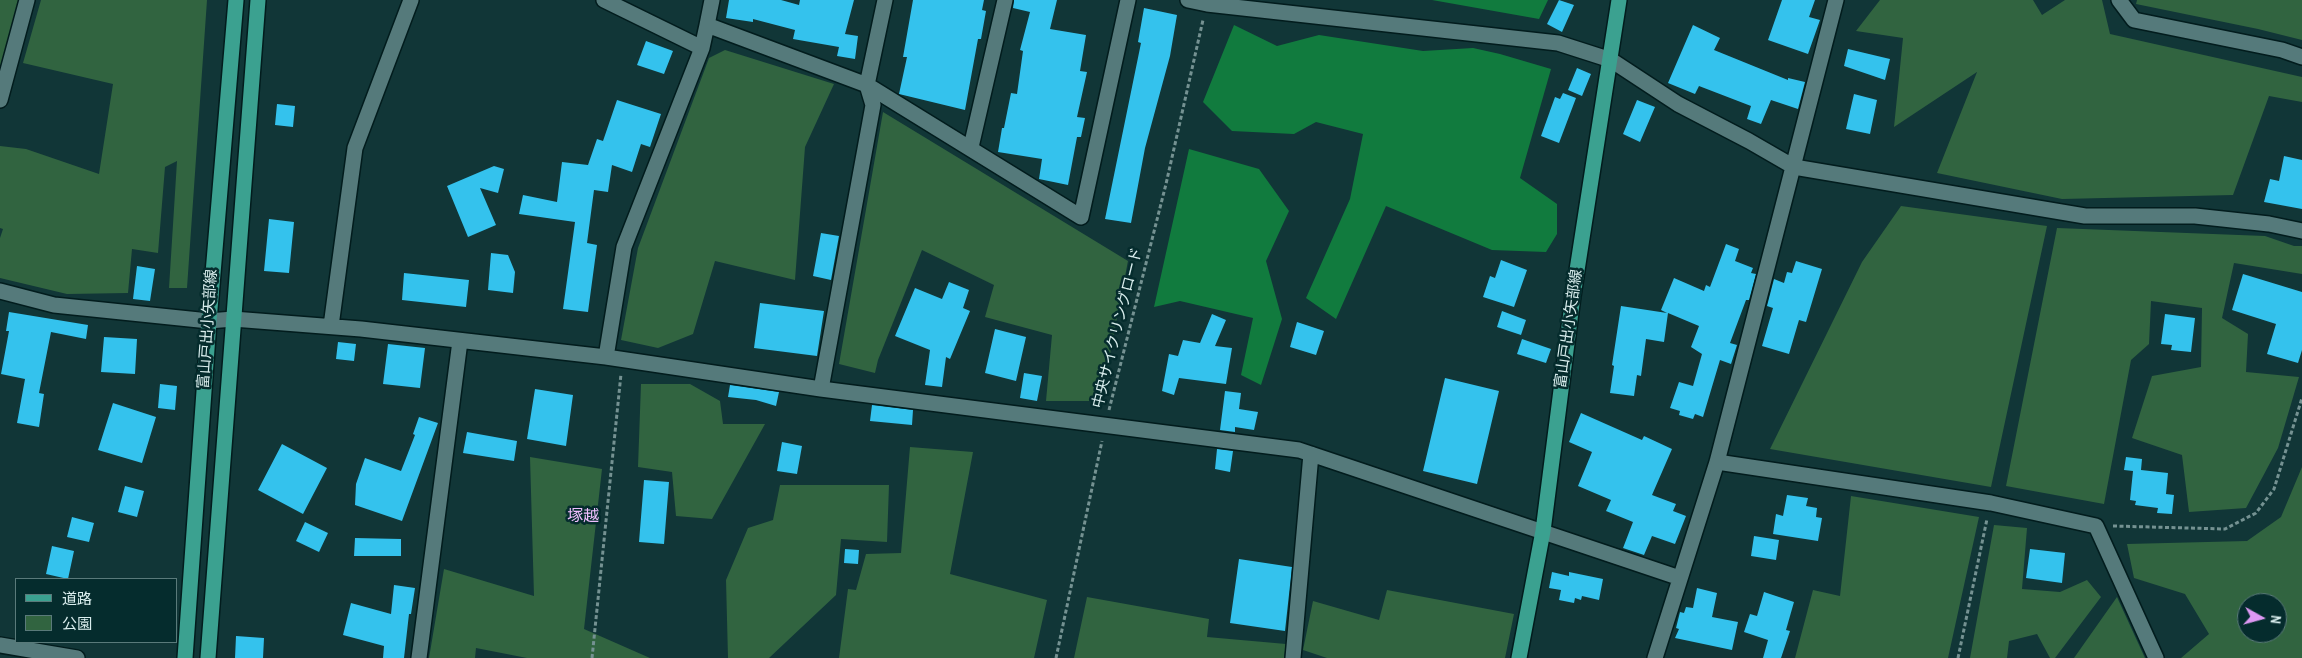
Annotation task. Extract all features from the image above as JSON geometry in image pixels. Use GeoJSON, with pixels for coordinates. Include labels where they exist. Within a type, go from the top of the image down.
{"type":"FeatureCollection","features":[{"type":"Feature","properties":{"kind":"main road","name":"富山戸出小矢部線"},"geometry":{"type":"LineString","coordinates":[[185,658],[208,320],[236,0]]}},
{"type":"Feature","properties":{"kind":"main road","name":"富山戸出小矢部線"},"geometry":{"type":"LineString","coordinates":[[208,658],[258,0]]}},
{"type":"Feature","properties":{"kind":"main road","name":"富山戸出小矢部線"},"geometry":{"type":"LineString","coordinates":[[1519,658],[1543,531],[1573,296],[1619,0]]}},
{"type":"Feature","properties":{"kind":"street"},"geometry":{"type":"LineString","coordinates":[[0,100],[28,0]]}},
{"type":"Feature","properties":{"kind":"street"},"geometry":{"type":"LineString","coordinates":[[331,326],[355,148],[411,0]]}},
{"type":"Feature","properties":{"kind":"street"},"geometry":{"type":"LineString","coordinates":[[604,0],[702,48]]}},
{"type":"Feature","properties":{"kind":"street"},"geometry":{"type":"LineString","coordinates":[[606,356],[624,247],[702,48],[712,0]]}},
{"type":"Feature","properties":{"kind":"street"},"geometry":{"type":"LineString","coordinates":[[821,389],[873,105],[867,85],[886,0]]}},
{"type":"Feature","properties":{"kind":"street"},"geometry":{"type":"LineString","coordinates":[[971,147],[1005,0]]}},
{"type":"Feature","properties":{"kind":"street"},"geometry":{"type":"LineString","coordinates":[[707,25],[867,85],[971,147],[1082,217],[1128,0]]}},
{"type":"Feature","properties":{"kind":"street"},"geometry":{"type":"LineString","coordinates":[[1188,0],[1207,4],[1558,43],[1611,60],[1678,104],[1749,141],[1794,168],[2085,216],[2195,216],[2269,224],[2302,231]]}},
{"type":"Feature","properties":{"kind":"street"},"geometry":{"type":"LineString","coordinates":[[1655,658],[1717,462],[1836,0]]}},
{"type":"Feature","properties":{"kind":"street"},"geometry":{"type":"LineString","coordinates":[[2119,0],[2134,20],[2282,50],[2302,57]]}},
{"type":"Feature","properties":{"kind":"street"},"geometry":{"type":"LineString","coordinates":[[0,291],[54,305],[208,320],[233,319],[331,326],[606,356],[821,389],[1299,450],[1680,578]]}},
{"type":"Feature","properties":{"kind":"street"},"geometry":{"type":"LineString","coordinates":[[419,658],[460,341]]}},
{"type":"Feature","properties":{"kind":"street"},"geometry":{"type":"LineString","coordinates":[[1293,658],[1311,454]]}},
{"type":"Feature","properties":{"kind":"street"},"geometry":{"type":"LineString","coordinates":[[1717,462],[1991,504],[2096,526],[2156,658]]}},
{"type":"Feature","properties":{"kind":"street"},"geometry":{"type":"LineString","coordinates":[[0,645],[77,658]]}},
{"type":"Feature","properties":{"kind":"path","name":"中央サイクリングロード"},"geometry":{"type":"LineString","coordinates":[[1056,658],[1106,424],[1166,184],[1207,4]]}},
{"type":"Feature","properties":{"kind":"path"},"geometry":{"type":"LineString","coordinates":[[592,658],[622,359]]}},
{"type":"Feature","properties":{"kind":"path"},"geometry":{"type":"LineString","coordinates":[[2096,526],[2225,528],[2256,513],[2274,489],[2302,398]]}},
{"type":"Feature","properties":{"kind":"path"},"geometry":{"type":"LineString","coordinates":[[1958,658],[1991,504]]}},
{"type":"Feature","properties":{"kind":"green space"},"geometry":{"type":"Polygon","coordinates":[[[0,0],[20,0],[0,71],[0,0]]]}},
{"type":"Feature","properties":{"kind":"green space"},"geometry":{"type":"Polygon","coordinates":[[[41,0],[207,0],[187,288],[169,288],[177,161],[165,167],[158,253],[132,249],[128,293],[67,294],[0,278],[0,238],[3,229],[0,228],[0,146],[26,149],[99,174],[113,84],[23,63],[41,0]]]}},
{"type":"Feature","properties":{"kind":"green space"},"geometry":{"type":"Polygon","coordinates":[[[1432,0],[1548,0],[1539,19],[1432,0]]]}},
{"type":"Feature","properties":{"kind":"green space"},"geometry":{"type":"Polygon","coordinates":[[[1880,0],[2033,0],[2042,15],[2065,0],[2102,0],[2110,34],[2302,77],[2302,102],[2269,96],[2233,195],[2062,199],[1937,173],[1977,72],[1894,127],[1903,38],[1856,31],[1880,0]]]}},
{"type":"Feature","properties":{"kind":"green space"},"geometry":{"type":"Polygon","coordinates":[[[2137,0],[2302,0],[2302,40],[2136,4],[2137,0]]]}},
{"type":"Feature","properties":{"kind":"green space"},"geometry":{"type":"Polygon","coordinates":[[[1234,25],[1277,46],[1319,35],[1423,51],[1473,48],[1551,69],[1520,178],[1557,204],[1557,234],[1546,252],[1492,250],[1386,206],[1336,319],[1306,298],[1350,199],[1363,134],[1316,122],[1294,134],[1232,131],[1203,102],[1234,25]]]}},
{"type":"Feature","properties":{"kind":"green space"},"geometry":{"type":"Polygon","coordinates":[[[725,50],[834,84],[805,147],[795,280],[715,261],[693,334],[658,348],[621,340],[638,248],[709,58],[725,50]]]}},
{"type":"Feature","properties":{"kind":"green space"},"geometry":{"type":"Polygon","coordinates":[[[883,112],[1128,261],[1101,401],[1046,401],[1052,335],[985,317],[994,285],[922,250],[878,360],[875,373],[839,364],[883,112]]]}},
{"type":"Feature","properties":{"kind":"green space"},"geometry":{"type":"Polygon","coordinates":[[[1189,149],[1259,169],[1289,211],[1266,261],[1282,319],[1261,385],[1241,375],[1253,318],[1180,301],[1154,307],[1189,149]]]}},
{"type":"Feature","properties":{"kind":"green space"},"geometry":{"type":"Polygon","coordinates":[[[1901,206],[2047,226],[1991,487],[1770,449],[1862,262],[1901,206]]]}},
{"type":"Feature","properties":{"kind":"green space"},"geometry":{"type":"Polygon","coordinates":[[[2057,228],[2265,236],[2294,246],[2302,246],[2302,274],[2234,263],[2222,318],[2248,334],[2246,372],[2299,377],[2278,448],[2246,508],[2189,512],[2182,455],[2132,438],[2152,376],[2201,367],[2202,308],[2151,301],[2149,344],[2131,360],[2104,504],[2006,486],[2057,228]]]}},
{"type":"Feature","properties":{"kind":"green space"},"geometry":{"type":"Polygon","coordinates":[[[641,384],[690,384],[720,401],[723,424],[765,424],[712,519],[676,516],[672,472],[638,467],[641,384]]]}},
{"type":"Feature","properties":{"kind":"green space"},"geometry":{"type":"Polygon","coordinates":[[[910,447],[973,452],[950,574],[1047,600],[1034,658],[839,658],[848,589],[856,590],[866,554],[901,553],[910,447]]]}},
{"type":"Feature","properties":{"kind":"green space"},"geometry":{"type":"Polygon","coordinates":[[[530,457],[602,469],[584,629],[650,658],[527,658],[476,648],[475,658],[429,658],[444,569],[534,596],[530,457]]]}},
{"type":"Feature","properties":{"kind":"green space"},"geometry":{"type":"Polygon","coordinates":[[[2302,467],[2302,658],[2181,658],[2209,634],[2185,594],[2134,578],[2127,544],[2247,541],[2281,517],[2302,467]]]}},
{"type":"Feature","properties":{"kind":"green space"},"geometry":{"type":"Polygon","coordinates":[[[780,485],[889,485],[887,542],[841,539],[836,595],[769,658],[728,658],[726,580],[748,528],[773,520],[780,485]]]}},
{"type":"Feature","properties":{"kind":"green space"},"geometry":{"type":"Polygon","coordinates":[[[1851,496],[1979,517],[1948,658],[1795,658],[1813,590],[1840,596],[1851,496]]]}},
{"type":"Feature","properties":{"kind":"green space"},"geometry":{"type":"Polygon","coordinates":[[[1994,525],[2027,528],[2022,589],[2060,592],[2087,580],[2101,597],[2055,658],[2050,658],[2037,634],[2009,641],[2007,658],[1970,658],[1994,525]]]}},
{"type":"Feature","properties":{"kind":"green space"},"geometry":{"type":"Polygon","coordinates":[[[1387,590],[1514,614],[1505,658],[1327,658],[1303,650],[1313,601],[1379,620],[1387,590]]]}},
{"type":"Feature","properties":{"kind":"green space"},"geometry":{"type":"Polygon","coordinates":[[[1087,597],[1209,619],[1207,637],[1286,644],[1284,658],[1074,658],[1087,597]]]}},
{"type":"Feature","properties":{"kind":"green space"},"geometry":{"type":"Polygon","coordinates":[[[2117,597],[2145,658],[2074,658],[2117,597]]]}},
{"type":"Feature","properties":{"kind":"building"},"geometry":{"type":"Polygon","coordinates":[[[729,0],[781,0],[799,5],[800,0],[854,0],[845,34],[858,36],[855,59],[837,56],[839,47],[793,39],[795,30],[753,19],[753,22],[726,18],[729,0]]]}},
{"type":"Feature","properties":{"kind":"building"},"geometry":{"type":"Polygon","coordinates":[[[913,0],[984,0],[982,10],[986,11],[981,39],[978,39],[965,110],[899,94],[907,57],[903,57],[913,0]]]}},
{"type":"Feature","properties":{"kind":"building"},"geometry":{"type":"Polygon","coordinates":[[[1014,0],[1057,0],[1050,29],[1086,35],[1080,71],[1087,72],[1077,117],[1085,118],[1081,137],[1077,137],[1068,185],[1039,179],[1042,159],[998,152],[1011,93],[1017,94],[1023,51],[1020,50],[1030,12],[1013,8],[1014,0]]]}},
{"type":"Feature","properties":{"kind":"building"},"geometry":{"type":"Polygon","coordinates":[[[1559,0],[1574,5],[1562,32],[1547,24],[1559,0]]]}},
{"type":"Feature","properties":{"kind":"building"},"geometry":{"type":"Polygon","coordinates":[[[1782,0],[1815,0],[1809,17],[1820,20],[1808,54],[1768,40],[1782,0]]]}},
{"type":"Feature","properties":{"kind":"building"},"geometry":{"type":"Polygon","coordinates":[[[1144,8],[1177,15],[1170,56],[1145,148],[1131,223],[1105,219],[1141,43],[1138,42],[1144,8]]]}},
{"type":"Feature","properties":{"kind":"building"},"geometry":{"type":"Polygon","coordinates":[[[1693,25],[1720,38],[1714,50],[1788,80],[1788,78],[1805,82],[1798,109],[1771,100],[1761,124],[1747,119],[1751,106],[1699,86],[1695,94],[1668,83],[1693,25]]]}},
{"type":"Feature","properties":{"kind":"building"},"geometry":{"type":"Polygon","coordinates":[[[646,41],[673,51],[664,74],[637,65],[646,41]]]}},
{"type":"Feature","properties":{"kind":"building"},"geometry":{"type":"Polygon","coordinates":[[[1848,49],[1890,59],[1885,80],[1844,66],[1848,49]]]}},
{"type":"Feature","properties":{"kind":"building"},"geometry":{"type":"Polygon","coordinates":[[[1577,68],[1591,74],[1582,96],[1568,90],[1577,68]]]}},
{"type":"Feature","properties":{"kind":"building"},"geometry":{"type":"Polygon","coordinates":[[[1563,93],[1576,98],[1559,143],[1541,136],[1555,97],[1560,99],[1563,93]]]}},
{"type":"Feature","properties":{"kind":"building"},"geometry":{"type":"Polygon","coordinates":[[[1854,94],[1877,100],[1870,134],[1846,129],[1854,94]]]}},
{"type":"Feature","properties":{"kind":"building"},"geometry":{"type":"Polygon","coordinates":[[[617,100],[661,114],[650,147],[641,144],[632,172],[612,165],[608,192],[594,190],[587,243],[597,245],[588,312],[563,309],[575,222],[519,214],[523,195],[557,202],[562,162],[588,165],[597,139],[603,141],[617,100]]]}},
{"type":"Feature","properties":{"kind":"building"},"geometry":{"type":"Polygon","coordinates":[[[1637,100],[1655,107],[1640,142],[1623,134],[1637,100]]]}},
{"type":"Feature","properties":{"kind":"building"},"geometry":{"type":"Polygon","coordinates":[[[277,104],[295,106],[293,127],[275,125],[277,104]]]}},
{"type":"Feature","properties":{"kind":"building"},"geometry":{"type":"Polygon","coordinates":[[[2284,156],[2302,160],[2302,209],[2264,202],[2270,179],[2279,181],[2284,156]]]}},
{"type":"Feature","properties":{"kind":"building"},"geometry":{"type":"Polygon","coordinates":[[[494,166],[504,169],[498,193],[480,188],[496,225],[468,237],[447,186],[494,166]]]}},
{"type":"Feature","properties":{"kind":"building"},"geometry":{"type":"Polygon","coordinates":[[[269,219],[294,222],[289,273],[264,271],[269,219]]]}},
{"type":"Feature","properties":{"kind":"building"},"geometry":{"type":"Polygon","coordinates":[[[821,233],[839,236],[831,280],[813,276],[821,233]]]}},
{"type":"Feature","properties":{"kind":"building"},"geometry":{"type":"Polygon","coordinates":[[[1726,244],[1739,249],[1735,261],[1753,268],[1751,273],[1756,274],[1749,300],[1746,300],[1730,343],[1737,345],[1731,364],[1720,360],[1703,417],[1695,414],[1693,419],[1679,415],[1680,411],[1670,408],[1679,382],[1693,386],[1702,354],[1691,347],[1699,326],[1668,313],[1664,342],[1646,339],[1641,376],[1637,375],[1634,396],[1610,393],[1614,366],[1612,365],[1621,306],[1667,313],[1661,310],[1674,278],[1704,291],[1706,285],[1710,287],[1726,244]]]}},
{"type":"Feature","properties":{"kind":"building"},"geometry":{"type":"Polygon","coordinates":[[[491,253],[508,255],[515,272],[513,293],[488,290],[491,253]]]}},
{"type":"Feature","properties":{"kind":"building"},"geometry":{"type":"Polygon","coordinates":[[[1501,260],[1527,270],[1514,307],[1483,297],[1490,276],[1495,278],[1501,260]]]}},
{"type":"Feature","properties":{"kind":"building"},"geometry":{"type":"Polygon","coordinates":[[[1796,261],[1822,269],[1806,322],[1799,320],[1789,354],[1762,346],[1773,308],[1767,306],[1774,279],[1784,283],[1787,272],[1792,273],[1796,261]]]}},
{"type":"Feature","properties":{"kind":"building"},"geometry":{"type":"Polygon","coordinates":[[[137,266],[155,269],[150,301],[133,299],[137,266]]]}},
{"type":"Feature","properties":{"kind":"building"},"geometry":{"type":"Polygon","coordinates":[[[404,273],[469,280],[466,307],[402,300],[404,273]]]}},
{"type":"Feature","properties":{"kind":"building"},"geometry":{"type":"Polygon","coordinates":[[[2243,274],[2302,292],[2302,350],[2298,363],[2267,354],[2276,324],[2232,310],[2243,274]]]}},
{"type":"Feature","properties":{"kind":"building"},"geometry":{"type":"Polygon","coordinates":[[[949,282],[969,290],[963,308],[970,311],[950,359],[946,357],[942,387],[925,385],[930,350],[895,336],[915,288],[942,299],[949,282]]]}},
{"type":"Feature","properties":{"kind":"building"},"geometry":{"type":"Polygon","coordinates":[[[760,303],[824,311],[817,356],[754,348],[760,303]]]}},
{"type":"Feature","properties":{"kind":"building"},"geometry":{"type":"Polygon","coordinates":[[[1502,311],[1526,320],[1521,335],[1497,327],[1502,311]]]}},
{"type":"Feature","properties":{"kind":"building"},"geometry":{"type":"Polygon","coordinates":[[[9,312],[88,325],[86,339],[51,332],[39,393],[44,394],[39,427],[17,423],[25,379],[1,374],[9,331],[6,331],[9,312]]]}},
{"type":"Feature","properties":{"kind":"building"},"geometry":{"type":"Polygon","coordinates":[[[1212,314],[1226,320],[1215,346],[1232,348],[1226,384],[1179,378],[1174,395],[1162,391],[1169,354],[1178,356],[1183,340],[1200,343],[1212,314]]]}},
{"type":"Feature","properties":{"kind":"building"},"geometry":{"type":"Polygon","coordinates":[[[2165,314],[2195,318],[2191,352],[2171,350],[2172,345],[2161,344],[2165,314]]]}},
{"type":"Feature","properties":{"kind":"building"},"geometry":{"type":"Polygon","coordinates":[[[1297,322],[1324,331],[1316,355],[1290,347],[1297,322]]]}},
{"type":"Feature","properties":{"kind":"building"},"geometry":{"type":"Polygon","coordinates":[[[995,329],[1026,337],[1016,381],[985,373],[995,329]]]}},
{"type":"Feature","properties":{"kind":"building"},"geometry":{"type":"Polygon","coordinates":[[[104,337],[137,339],[135,374],[101,372],[104,337]]]}},
{"type":"Feature","properties":{"kind":"building"},"geometry":{"type":"Polygon","coordinates":[[[1522,339],[1551,349],[1546,363],[1517,354],[1522,339]]]}},
{"type":"Feature","properties":{"kind":"building"},"geometry":{"type":"Polygon","coordinates":[[[338,342],[356,344],[354,361],[336,359],[338,342]]]}},
{"type":"Feature","properties":{"kind":"building"},"geometry":{"type":"Polygon","coordinates":[[[388,344],[425,348],[420,388],[383,384],[388,344]]]}},
{"type":"Feature","properties":{"kind":"building"},"geometry":{"type":"Polygon","coordinates":[[[1024,373],[1042,376],[1037,401],[1020,398],[1024,373]]]}},
{"type":"Feature","properties":{"kind":"building"},"geometry":{"type":"Polygon","coordinates":[[[1445,378],[1499,391],[1477,484],[1423,471],[1445,378]]]}},
{"type":"Feature","properties":{"kind":"building"},"geometry":{"type":"Polygon","coordinates":[[[160,384],[177,386],[175,410],[158,408],[160,384]]]}},
{"type":"Feature","properties":{"kind":"building"},"geometry":{"type":"Polygon","coordinates":[[[730,385],[779,392],[776,406],[756,400],[728,397],[730,385]]]}},
{"type":"Feature","properties":{"kind":"building"},"geometry":{"type":"Polygon","coordinates":[[[535,389],[573,395],[566,446],[527,439],[535,389]]]}},
{"type":"Feature","properties":{"kind":"building"},"geometry":{"type":"Polygon","coordinates":[[[1225,391],[1241,393],[1239,409],[1258,412],[1254,430],[1235,427],[1235,432],[1220,430],[1225,391]]]}},
{"type":"Feature","properties":{"kind":"building"},"geometry":{"type":"Polygon","coordinates":[[[113,403],[156,417],[142,463],[98,450],[113,403]]]}},
{"type":"Feature","properties":{"kind":"building"},"geometry":{"type":"Polygon","coordinates":[[[872,405],[913,410],[912,425],[870,421],[872,405]]]}},
{"type":"Feature","properties":{"kind":"building"},"geometry":{"type":"Polygon","coordinates":[[[1581,413],[1642,440],[1644,436],[1672,449],[1652,495],[1676,504],[1673,511],[1686,516],[1675,544],[1652,536],[1644,555],[1623,548],[1633,522],[1606,511],[1611,500],[1578,486],[1592,452],[1569,442],[1581,413]]]}},
{"type":"Feature","properties":{"kind":"building"},"geometry":{"type":"Polygon","coordinates":[[[419,417],[438,423],[402,521],[355,505],[356,484],[365,458],[401,471],[415,435],[413,434],[419,417]]]}},
{"type":"Feature","properties":{"kind":"building"},"geometry":{"type":"Polygon","coordinates":[[[467,432],[517,441],[514,461],[463,453],[467,432]]]}},
{"type":"Feature","properties":{"kind":"building"},"geometry":{"type":"Polygon","coordinates":[[[782,442],[802,446],[797,474],[777,471],[782,442]]]}},
{"type":"Feature","properties":{"kind":"building"},"geometry":{"type":"Polygon","coordinates":[[[282,444],[327,468],[303,514],[258,490],[282,444]]]}},
{"type":"Feature","properties":{"kind":"building"},"geometry":{"type":"Polygon","coordinates":[[[1217,449],[1233,451],[1230,472],[1215,469],[1217,449]]]}},
{"type":"Feature","properties":{"kind":"building"},"geometry":{"type":"Polygon","coordinates":[[[2126,457],[2142,459],[2141,470],[2168,473],[2166,494],[2174,495],[2172,514],[2157,513],[2158,508],[2135,505],[2136,501],[2130,500],[2133,471],[2124,470],[2126,457]]]}},
{"type":"Feature","properties":{"kind":"building"},"geometry":{"type":"Polygon","coordinates":[[[644,480],[669,482],[664,544],[639,542],[644,480]]]}},
{"type":"Feature","properties":{"kind":"building"},"geometry":{"type":"Polygon","coordinates":[[[125,486],[144,491],[137,517],[118,512],[125,486]]]}},
{"type":"Feature","properties":{"kind":"building"},"geometry":{"type":"Polygon","coordinates":[[[1787,495],[1808,498],[1806,506],[1817,508],[1816,517],[1822,518],[1818,541],[1773,534],[1776,514],[1783,516],[1787,495]]]}},
{"type":"Feature","properties":{"kind":"building"},"geometry":{"type":"Polygon","coordinates":[[[72,517],[94,523],[89,542],[67,537],[72,517]]]}},
{"type":"Feature","properties":{"kind":"building"},"geometry":{"type":"Polygon","coordinates":[[[305,522],[328,533],[319,552],[296,541],[305,522]]]}},
{"type":"Feature","properties":{"kind":"building"},"geometry":{"type":"Polygon","coordinates":[[[1754,536],[1779,540],[1776,560],[1751,556],[1754,536]]]}},
{"type":"Feature","properties":{"kind":"building"},"geometry":{"type":"Polygon","coordinates":[[[355,538],[401,539],[401,556],[354,556],[355,538]]]}},
{"type":"Feature","properties":{"kind":"building"},"geometry":{"type":"Polygon","coordinates":[[[52,546],[74,551],[68,578],[46,574],[52,546]]]}},
{"type":"Feature","properties":{"kind":"building"},"geometry":{"type":"Polygon","coordinates":[[[845,549],[859,550],[858,564],[844,563],[845,549]]]}},
{"type":"Feature","properties":{"kind":"building"},"geometry":{"type":"Polygon","coordinates":[[[2030,549],[2065,553],[2062,583],[2026,578],[2030,549]]]}},
{"type":"Feature","properties":{"kind":"building"},"geometry":{"type":"Polygon","coordinates":[[[1239,559],[1292,567],[1285,631],[1230,623],[1239,559]]]}},
{"type":"Feature","properties":{"kind":"building"},"geometry":{"type":"Polygon","coordinates":[[[1552,572],[1569,576],[1569,572],[1603,579],[1599,600],[1582,596],[1581,600],[1575,598],[1574,603],[1559,600],[1561,590],[1549,588],[1552,572]]]}},
{"type":"Feature","properties":{"kind":"building"},"geometry":{"type":"Polygon","coordinates":[[[394,585],[415,588],[411,614],[409,614],[404,658],[383,658],[384,646],[343,635],[351,603],[391,614],[394,585]]]}},
{"type":"Feature","properties":{"kind":"building"},"geometry":{"type":"Polygon","coordinates":[[[1697,588],[1717,593],[1712,617],[1738,622],[1732,650],[1675,638],[1679,629],[1676,628],[1680,612],[1684,613],[1686,607],[1693,608],[1697,588]]]}},
{"type":"Feature","properties":{"kind":"building"},"geometry":{"type":"Polygon","coordinates":[[[1764,592],[1794,602],[1786,630],[1790,631],[1781,658],[1763,658],[1768,640],[1744,632],[1750,614],[1757,616],[1764,592]]]}},
{"type":"Feature","properties":{"kind":"building"},"geometry":{"type":"Polygon","coordinates":[[[236,636],[264,638],[263,658],[235,658],[236,636]]]}},
{"type":"Feature","properties":{"kind":"district","name":"塚越"},"geometry":{"type":"Point","coordinates":[583,517]}}]}
